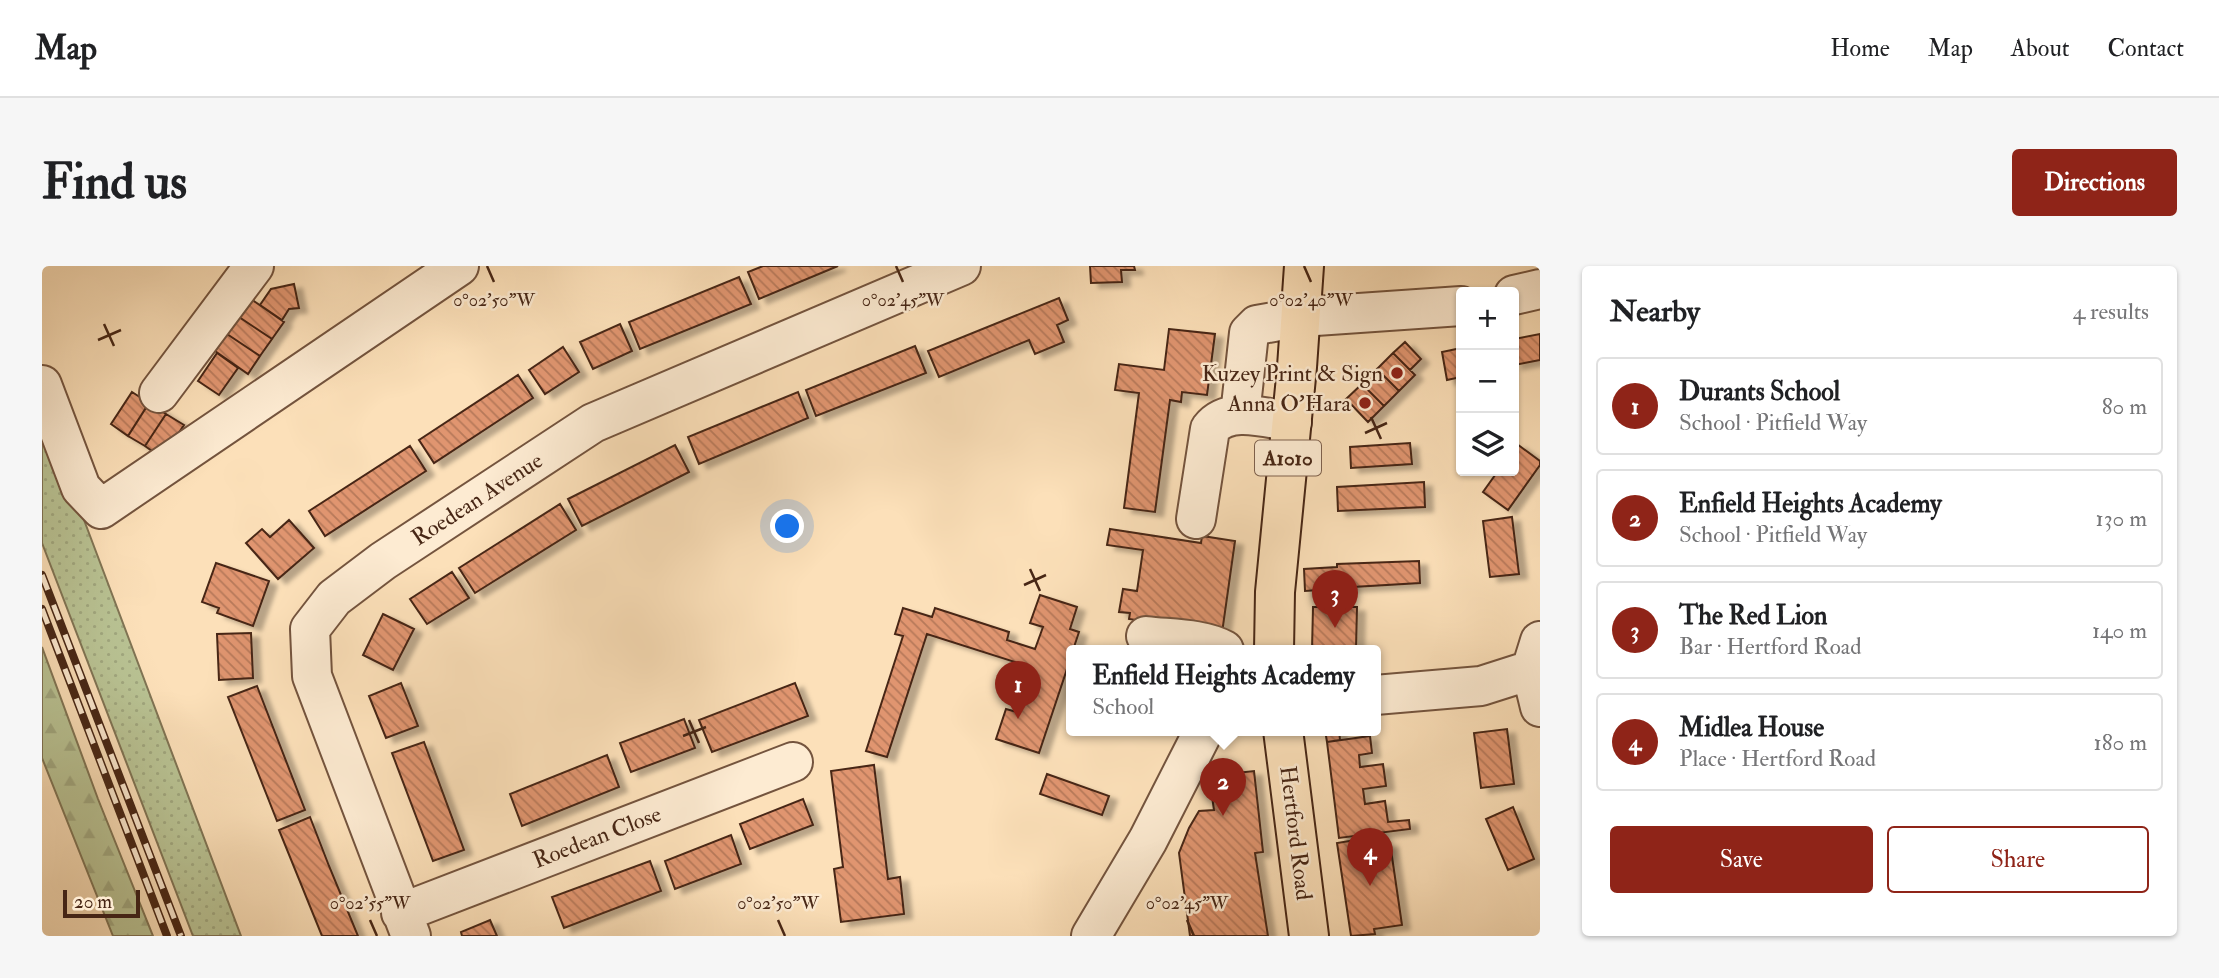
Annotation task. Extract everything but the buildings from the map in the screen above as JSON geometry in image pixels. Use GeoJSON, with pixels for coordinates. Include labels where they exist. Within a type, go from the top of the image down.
{"type":"FeatureCollection","features":[{"type":"Feature","properties":{"kind":"main road","name":"A1010"},"geometry":{"type":"LineString","coordinates":[[1268,645],[1292,422],[1304,266]]}},
{"type":"Feature","properties":{"kind":"main road","name":"Hertford Road"},"geometry":{"type":"LineString","coordinates":[[1284,736],[1309,936]]}},
{"type":"Feature","properties":{"kind":"street"},"geometry":{"type":"LineString","coordinates":[[159,393],[254,266]]}},
{"type":"Feature","properties":{"kind":"street"},"geometry":{"type":"LineString","coordinates":[[42,385],[81,488],[101,509],[459,266]]}},
{"type":"Feature","properties":{"kind":"street","name":"Roedean Avenue"},"geometry":{"type":"LineString","coordinates":[[406,925],[312,676],[310,629],[334,598],[383,561],[593,423],[961,266]]}},
{"type":"Feature","properties":{"kind":"street"},"geometry":{"type":"LineString","coordinates":[[1519,294],[1540,289]]}},
{"type":"Feature","properties":{"kind":"street"},"geometry":{"type":"LineString","coordinates":[[1240,415],[1251,329],[1261,323],[1301,317],[1456,306]]}},
{"type":"Feature","properties":{"kind":"street"},"geometry":{"type":"LineString","coordinates":[[1196,519],[1210,429],[1216,421],[1240,415],[1292,422]]}},
{"type":"Feature","properties":{"kind":"street"},"geometry":{"type":"LineString","coordinates":[[1146,636],[1215,645]]}},
{"type":"Feature","properties":{"kind":"street"},"geometry":{"type":"LineString","coordinates":[[1381,694],[1481,686],[1536,656],[1540,707]]}},
{"type":"Feature","properties":{"kind":"street"},"geometry":{"type":"LineString","coordinates":[[1091,936],[1148,840],[1201,736]]}},
{"type":"Feature","properties":{"kind":"street","name":"Roedean Close"},"geometry":{"type":"LineString","coordinates":[[406,925],[793,762]]}},
{"type":"Feature","properties":{"kind":"green space"},"geometry":{"type":"Polygon","coordinates":[[[42,404],[241,936],[193,936],[42,543],[42,404]]]}},
{"type":"Feature","properties":{"kind":"green space"},"geometry":{"type":"Polygon","coordinates":[[[42,647],[98,799],[153,936],[113,936],[42,758],[42,647]]]}},
{"type":"Feature","properties":{"kind":"railway"},"geometry":{"type":"LineString","coordinates":[[42,575],[181,936]]}},
{"type":"Feature","properties":{"kind":"railway"},"geometry":{"type":"LineString","coordinates":[[42,609],[167,936]]}},
{"type":"Feature","properties":{"kind":"place","name":"Kuzey Print & Sign"},"geometry":{"type":"Point","coordinates":[1397,373]}},
{"type":"Feature","properties":{"kind":"place","name":"Anna O'Hara"},"geometry":{"type":"Point","coordinates":[1365,403]}},
{"type":"Feature","properties":{"kind":"place","name":"The Red Lion"},"geometry":{"type":"Point","coordinates":[1335,628]}},
{"type":"Feature","properties":{"kind":"place","name":"Durants School"},"geometry":{"type":"Point","coordinates":[1018,719]}},
{"type":"Feature","properties":{"kind":"place","name":"Enfield Heights Academy"},"geometry":{"type":"Point","coordinates":[1223,816]}},
{"type":"Feature","properties":{"kind":"place","name":"Midlea House"},"geometry":{"type":"Point","coordinates":[1370,886]}}]}
